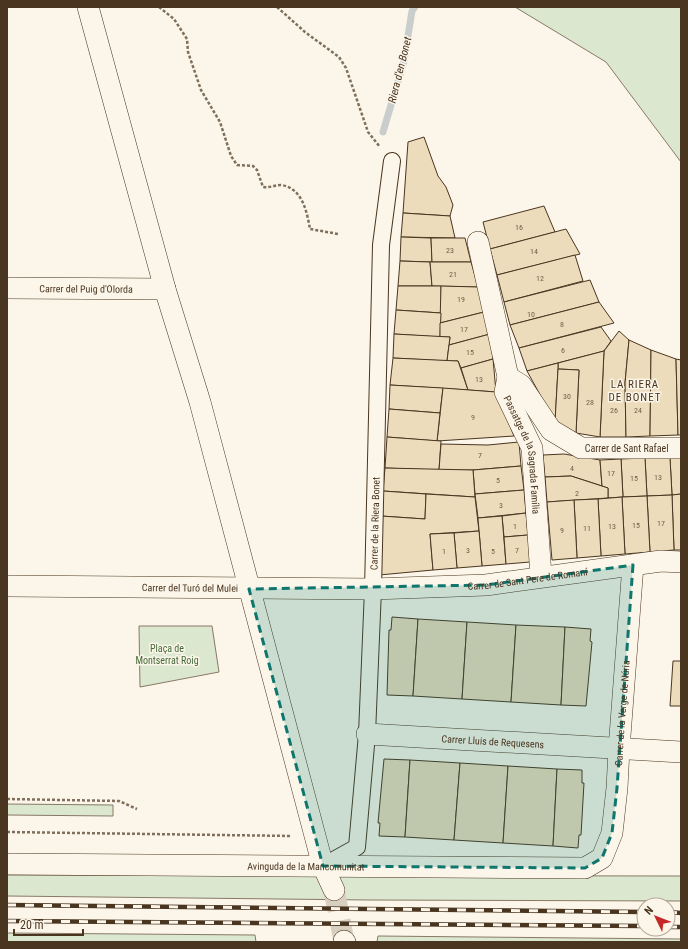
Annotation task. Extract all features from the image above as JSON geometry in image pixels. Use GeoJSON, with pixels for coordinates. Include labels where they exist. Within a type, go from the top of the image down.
{"type":"FeatureCollection","features":[{"type":"Feature","properties":{"kind":"street"},"geometry":{"type":"LineString","coordinates":[[88,7],[165,289],[200,402],[323,866],[334,890]]}},
{"type":"Feature","properties":{"kind":"street","name":"Carrer de la Riera Bonet"},"geometry":{"type":"LineString","coordinates":[[323,866],[358,847],[367,734],[373,589],[381,245],[392,161]]}},
{"type":"Feature","properties":{"kind":"street","name":"Passatge de la Sagrada Família"},"geometry":{"type":"LineString","coordinates":[[478,242],[508,377],[506,392],[532,448],[542,576]]}},
{"type":"Feature","properties":{"kind":"street","name":"Carrer del Puig d'Olorda"},"geometry":{"type":"LineString","coordinates":[[7,288],[165,289]]}},
{"type":"Feature","properties":{"kind":"street","name":"Carrer de Sant Rafael"},"geometry":{"type":"LineString","coordinates":[[508,377],[521,385],[551,430],[581,448],[681,448]]}},
{"type":"Feature","properties":{"kind":"street","name":"Carrer de Sant Pere de Romaní"},"geometry":{"type":"LineString","coordinates":[[373,589],[486,585],[542,576],[660,561],[681,562]]}},
{"type":"Feature","properties":{"kind":"street","name":"Carrer de la Verge de Núria"},"geometry":{"type":"LineString","coordinates":[[602,858],[612,834],[617,788],[633,565]]}},
{"type":"Feature","properties":{"kind":"street","name":"Carrer del Turó del Mulei"},"geometry":{"type":"LineString","coordinates":[[7,586],[373,589]]}},
{"type":"Feature","properties":{"kind":"street","name":"Carrer Lluis de Requesens"},"geometry":{"type":"LineString","coordinates":[[367,734],[681,752]]}},
{"type":"Feature","properties":{"kind":"street","name":"Avinguda de la Mancomunitat"},"geometry":{"type":"LineString","coordinates":[[7,864],[585,868],[602,858]]}},
{"type":"Feature","properties":{"kind":"path"},"geometry":{"type":"LineString","coordinates":[[159,7],[174,19],[187,39],[188,52],[201,90],[220,122],[231,156],[237,165],[253,166],[257,170],[263,187],[269,188],[281,185],[292,190],[306,206],[310,229],[338,234]]}},
{"type":"Feature","properties":{"kind":"path"},"geometry":{"type":"LineString","coordinates":[[277,7],[305,32],[342,61],[346,68],[368,132],[392,161]]}},
{"type":"Feature","properties":{"kind":"path"},"geometry":{"type":"LineString","coordinates":[[7,799],[119,801],[137,809]]}},
{"type":"Feature","properties":{"kind":"path"},"geometry":{"type":"LineString","coordinates":[[7,832],[315,836]]}},
{"type":"Feature","properties":{"kind":"highlighted area"},"geometry":{"type":"Polygon","coordinates":[[[633,565],[617,788],[612,833],[602,858],[585,868],[323,866],[249,589],[486,585],[633,565]]]}},
{"type":"Feature","properties":{"kind":"green space"},"geometry":{"type":"Polygon","coordinates":[[[515,7],[681,7],[681,162],[606,62],[515,7]]]}},
{"type":"Feature","properties":{"kind":"green space","name":"Plaça de Montserrat Roig"},"geometry":{"type":"Polygon","coordinates":[[[139,626],[212,626],[219,672],[140,687],[139,626]]]}},
{"type":"Feature","properties":{"kind":"green space"},"geometry":{"type":"Polygon","coordinates":[[[7,804],[113,805],[113,816],[7,815],[7,804]]]}},
{"type":"Feature","properties":{"kind":"green space"},"geometry":{"type":"Polygon","coordinates":[[[7,875],[681,876],[681,901],[676,901],[676,897],[636,897],[636,901],[369,900],[7,896],[7,875]]]}},
{"type":"Feature","properties":{"kind":"green space"},"geometry":{"type":"Polygon","coordinates":[[[7,933],[255,935],[256,942],[7,942],[7,933]]]}},
{"type":"Feature","properties":{"kind":"green space"},"geometry":{"type":"Polygon","coordinates":[[[378,936],[681,939],[681,942],[377,942],[378,936]]]}},
{"type":"Feature","properties":{"kind":"building"},"geometry":{"type":"Polygon","coordinates":[[[424,137],[438,176],[446,187],[453,205],[450,216],[403,213],[408,142],[424,137]]]}},
{"type":"Feature","properties":{"kind":"building"},"geometry":{"type":"Polygon","coordinates":[[[544,206],[555,232],[490,249],[483,222],[544,206]]]}},
{"type":"Feature","properties":{"kind":"building"},"geometry":{"type":"Polygon","coordinates":[[[403,213],[450,216],[455,238],[401,237],[403,213]]]}},
{"type":"Feature","properties":{"kind":"building"},"geometry":{"type":"Polygon","coordinates":[[[566,229],[580,254],[497,275],[490,249],[566,229]]]}},
{"type":"Feature","properties":{"kind":"building"},"geometry":{"type":"Polygon","coordinates":[[[401,237],[431,238],[432,262],[400,261],[401,237]]]}},
{"type":"Feature","properties":{"kind":"building"},"geometry":{"type":"Polygon","coordinates":[[[431,238],[465,238],[471,262],[432,262],[431,238]]]}},
{"type":"Feature","properties":{"kind":"building"},"geometry":{"type":"Polygon","coordinates":[[[575,255],[583,281],[504,302],[497,275],[575,255]]]}},
{"type":"Feature","properties":{"kind":"building"},"geometry":{"type":"Polygon","coordinates":[[[400,261],[430,262],[432,286],[398,286],[400,261]]]}},
{"type":"Feature","properties":{"kind":"building"},"geometry":{"type":"Polygon","coordinates":[[[430,262],[471,262],[478,287],[432,286],[430,262]]]}},
{"type":"Feature","properties":{"kind":"building"},"geometry":{"type":"Polygon","coordinates":[[[590,280],[599,302],[510,325],[504,302],[590,280]]]}},
{"type":"Feature","properties":{"kind":"building"},"geometry":{"type":"Polygon","coordinates":[[[398,286],[441,286],[441,313],[396,310],[398,286]]]}},
{"type":"Feature","properties":{"kind":"building"},"geometry":{"type":"Polygon","coordinates":[[[441,286],[478,287],[484,312],[440,323],[441,286]]]}},
{"type":"Feature","properties":{"kind":"building"},"geometry":{"type":"Polygon","coordinates":[[[599,302],[614,323],[519,348],[510,325],[599,302]]]}},
{"type":"Feature","properties":{"kind":"building"},"geometry":{"type":"Polygon","coordinates":[[[396,310],[441,313],[440,337],[394,334],[396,310]]]}},
{"type":"Feature","properties":{"kind":"building"},"geometry":{"type":"Polygon","coordinates":[[[484,312],[490,334],[449,345],[450,337],[440,337],[440,323],[484,312]]]}},
{"type":"Feature","properties":{"kind":"building"},"geometry":{"type":"Polygon","coordinates":[[[601,327],[611,341],[604,351],[527,371],[519,348],[601,327]]]}},
{"type":"Feature","properties":{"kind":"building"},"geometry":{"type":"Polygon","coordinates":[[[619,331],[629,340],[625,383],[626,437],[600,437],[604,351],[619,331]]]}},
{"type":"Feature","properties":{"kind":"building"},"geometry":{"type":"Polygon","coordinates":[[[394,334],[450,337],[447,361],[393,358],[394,334]]]}},
{"type":"Feature","properties":{"kind":"building"},"geometry":{"type":"Polygon","coordinates":[[[490,334],[493,359],[461,368],[458,361],[447,361],[449,345],[490,334]]]}},
{"type":"Feature","properties":{"kind":"building"},"geometry":{"type":"Polygon","coordinates":[[[629,340],[651,350],[650,436],[626,437],[625,383],[629,340]]]}},
{"type":"Feature","properties":{"kind":"building"},"geometry":{"type":"Polygon","coordinates":[[[651,350],[676,359],[678,435],[650,436],[651,350]]]}},
{"type":"Feature","properties":{"kind":"building"},"geometry":{"type":"Polygon","coordinates":[[[604,351],[600,437],[576,433],[579,370],[558,369],[558,363],[604,351]]]}},
{"type":"Feature","properties":{"kind":"building"},"geometry":{"type":"Polygon","coordinates":[[[393,358],[458,361],[468,390],[390,385],[393,358]]]}},
{"type":"Feature","properties":{"kind":"building"},"geometry":{"type":"Polygon","coordinates":[[[493,359],[496,392],[468,390],[461,368],[493,359]]]}},
{"type":"Feature","properties":{"kind":"building"},"geometry":{"type":"Polygon","coordinates":[[[676,359],[681,360],[681,435],[678,435],[676,359]]]}},
{"type":"Feature","properties":{"kind":"building"},"geometry":{"type":"Polygon","coordinates":[[[558,363],[558,369],[555,422],[527,371],[558,363]]]}},
{"type":"Feature","properties":{"kind":"building"},"geometry":{"type":"Polygon","coordinates":[[[558,369],[579,370],[576,433],[555,422],[558,369]]]}},
{"type":"Feature","properties":{"kind":"building"},"geometry":{"type":"Polygon","coordinates":[[[390,385],[443,388],[440,413],[389,409],[390,385]]]}},
{"type":"Feature","properties":{"kind":"building"},"geometry":{"type":"Polygon","coordinates":[[[443,388],[496,392],[514,436],[437,441],[443,388]]]}},
{"type":"Feature","properties":{"kind":"building"},"geometry":{"type":"Polygon","coordinates":[[[389,409],[440,413],[437,441],[387,437],[389,409]]]}},
{"type":"Feature","properties":{"kind":"building"},"geometry":{"type":"Polygon","coordinates":[[[387,437],[441,441],[439,470],[385,468],[387,437]]]}},
{"type":"Feature","properties":{"kind":"building"},"geometry":{"type":"Polygon","coordinates":[[[519,442],[521,466],[473,470],[439,470],[441,444],[488,445],[519,442]]]}},
{"type":"Feature","properties":{"kind":"building"},"geometry":{"type":"Polygon","coordinates":[[[564,454],[600,460],[602,486],[571,476],[545,477],[543,455],[564,454]]]}},
{"type":"Feature","properties":{"kind":"building"},"geometry":{"type":"Polygon","coordinates":[[[681,457],[681,494],[672,495],[670,458],[681,457]]]}},
{"type":"Feature","properties":{"kind":"building"},"geometry":{"type":"Polygon","coordinates":[[[645,458],[670,458],[672,495],[647,496],[645,458]]]}},
{"type":"Feature","properties":{"kind":"building"},"geometry":{"type":"Polygon","coordinates":[[[645,458],[647,496],[623,497],[621,459],[645,458]]]}},
{"type":"Feature","properties":{"kind":"building"},"geometry":{"type":"Polygon","coordinates":[[[621,459],[623,497],[608,498],[608,488],[602,486],[600,460],[621,459]]]}},
{"type":"Feature","properties":{"kind":"building"},"geometry":{"type":"Polygon","coordinates":[[[521,466],[524,490],[475,494],[473,470],[521,466]]]}},
{"type":"Feature","properties":{"kind":"building"},"geometry":{"type":"Polygon","coordinates":[[[385,468],[473,470],[475,497],[383,491],[385,468]]]}},
{"type":"Feature","properties":{"kind":"building"},"geometry":{"type":"Polygon","coordinates":[[[571,476],[608,488],[608,498],[547,502],[545,477],[571,476]]]}},
{"type":"Feature","properties":{"kind":"building"},"geometry":{"type":"Polygon","coordinates":[[[524,490],[526,513],[478,518],[475,494],[524,490]]]}},
{"type":"Feature","properties":{"kind":"building"},"geometry":{"type":"Polygon","coordinates":[[[383,491],[426,494],[425,519],[381,516],[383,491]]]}},
{"type":"Feature","properties":{"kind":"building"},"geometry":{"type":"Polygon","coordinates":[[[426,494],[475,497],[479,531],[430,534],[433,570],[379,575],[381,516],[425,519],[426,494]]]}},
{"type":"Feature","properties":{"kind":"building"},"geometry":{"type":"Polygon","coordinates":[[[681,494],[681,550],[674,550],[672,495],[681,494]]]}},
{"type":"Feature","properties":{"kind":"building"},"geometry":{"type":"Polygon","coordinates":[[[672,495],[674,550],[650,552],[647,496],[672,495]]]}},
{"type":"Feature","properties":{"kind":"building"},"geometry":{"type":"Polygon","coordinates":[[[647,496],[650,552],[625,554],[622,497],[647,496]]]}},
{"type":"Feature","properties":{"kind":"building"},"geometry":{"type":"Polygon","coordinates":[[[622,497],[625,554],[601,556],[598,499],[622,497]]]}},
{"type":"Feature","properties":{"kind":"building"},"geometry":{"type":"Polygon","coordinates":[[[598,499],[601,556],[577,558],[574,500],[598,499]]]}},
{"type":"Feature","properties":{"kind":"building"},"geometry":{"type":"Polygon","coordinates":[[[574,500],[577,558],[552,560],[547,502],[574,500]]]}},
{"type":"Feature","properties":{"kind":"building"},"geometry":{"type":"Polygon","coordinates":[[[526,513],[528,535],[504,537],[502,516],[526,513]]]}},
{"type":"Feature","properties":{"kind":"building"},"geometry":{"type":"Polygon","coordinates":[[[502,516],[506,564],[482,566],[478,518],[502,516]]]}},
{"type":"Feature","properties":{"kind":"building"},"geometry":{"type":"Polygon","coordinates":[[[479,531],[482,566],[457,568],[454,533],[479,531]]]}},
{"type":"Feature","properties":{"kind":"building"},"geometry":{"type":"Polygon","coordinates":[[[454,533],[457,568],[433,570],[430,534],[454,533]]]}},
{"type":"Feature","properties":{"kind":"building"},"geometry":{"type":"Polygon","coordinates":[[[528,535],[530,562],[506,564],[504,537],[528,535]]]}},
{"type":"Feature","properties":{"kind":"building"},"geometry":{"type":"Polygon","coordinates":[[[392,617],[418,619],[413,696],[387,695],[389,630],[391,630],[392,617]]]}},
{"type":"Feature","properties":{"kind":"building"},"geometry":{"type":"Polygon","coordinates":[[[418,619],[467,622],[462,699],[413,696],[418,619]]]}},
{"type":"Feature","properties":{"kind":"building"},"geometry":{"type":"Polygon","coordinates":[[[467,622],[516,625],[511,702],[462,699],[467,622]]]}},
{"type":"Feature","properties":{"kind":"building"},"geometry":{"type":"Polygon","coordinates":[[[516,625],[565,627],[561,705],[511,702],[516,625]]]}},
{"type":"Feature","properties":{"kind":"building"},"geometry":{"type":"Polygon","coordinates":[[[565,627],[591,629],[590,641],[592,642],[586,706],[561,705],[565,627]]]}},
{"type":"Feature","properties":{"kind":"building"},"geometry":{"type":"Polygon","coordinates":[[[673,661],[681,661],[681,706],[670,706],[673,661]]]}},
{"type":"Feature","properties":{"kind":"building"},"geometry":{"type":"Polygon","coordinates":[[[384,759],[410,760],[405,837],[379,836],[380,823],[378,823],[384,759]]]}},
{"type":"Feature","properties":{"kind":"building"},"geometry":{"type":"Polygon","coordinates":[[[410,760],[460,763],[454,840],[405,837],[410,760]]]}},
{"type":"Feature","properties":{"kind":"building"},"geometry":{"type":"Polygon","coordinates":[[[460,763],[508,766],[503,843],[454,840],[460,763]]]}},
{"type":"Feature","properties":{"kind":"building"},"geometry":{"type":"Polygon","coordinates":[[[508,766],[557,769],[553,846],[503,843],[508,766]]]}},
{"type":"Feature","properties":{"kind":"building"},"geometry":{"type":"Polygon","coordinates":[[[557,769],[582,770],[582,783],[584,783],[581,835],[579,835],[578,848],[553,846],[557,769]]]}},
{"type":"Feature","properties":{"kind":"waterway","name":"Riera d'en Bonet"},"geometry":{"type":"LineString","coordinates":[[383,132],[404,61],[412,11],[415,7]]}},
{"type":"Feature","properties":{"kind":"tunnel"},"geometry":{"type":"LineString","coordinates":[[334,890],[344,941]]}},
{"type":"Feature","properties":{"kind":"railway"},"geometry":{"type":"LineString","coordinates":[[7,905],[636,912]]}},
{"type":"Feature","properties":{"kind":"railway"},"geometry":{"type":"LineString","coordinates":[[676,913],[681,913]]}},
{"type":"Feature","properties":{"kind":"railway"},"geometry":{"type":"LineString","coordinates":[[7,921],[636,926]]}},
{"type":"Feature","properties":{"kind":"railway"},"geometry":{"type":"LineString","coordinates":[[676,927],[681,927]]}},
{"type":"Feature","properties":{"kind":"district","name":"LA RIERA DE BONET"},"geometry":{"type":"Point","coordinates":[635,390]}}]}
